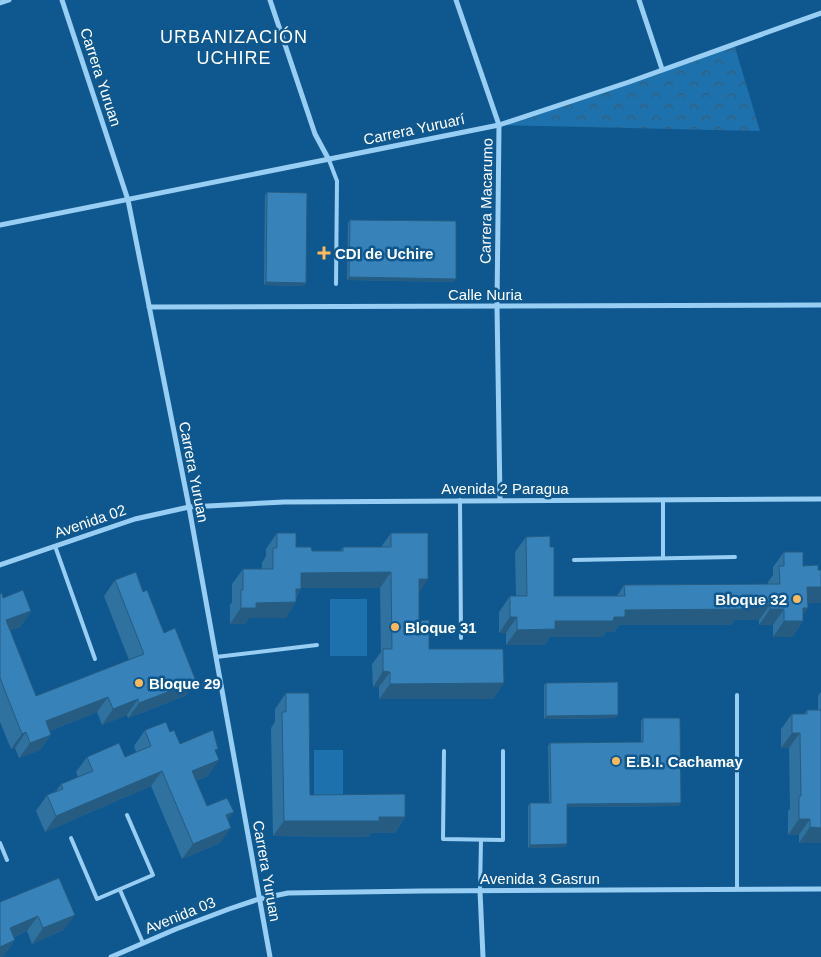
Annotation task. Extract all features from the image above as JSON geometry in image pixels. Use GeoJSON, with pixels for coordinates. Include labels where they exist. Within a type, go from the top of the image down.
{"type":"FeatureCollection","features":[{"type":"Feature","properties":{"kind":"street"},"geometry":{"type":"LineString","coordinates":[[0,3],[9,0]]}},
{"type":"Feature","properties":{"kind":"street","name":"Carrera Yuruan"},"geometry":{"type":"LineString","coordinates":[[62,0],[128,200],[189,507],[270,957]]}},
{"type":"Feature","properties":{"kind":"street"},"geometry":{"type":"LineString","coordinates":[[270,0],[315,134],[329,160]]}},
{"type":"Feature","properties":{"kind":"street","name":"Carrera Macarumo"},"geometry":{"type":"LineString","coordinates":[[456,0],[499,125],[497,306],[500,500]]}},
{"type":"Feature","properties":{"kind":"street"},"geometry":{"type":"LineString","coordinates":[[639,0],[662,69]]}},
{"type":"Feature","properties":{"kind":"street","name":"Carrera Yuruarí"},"geometry":{"type":"LineString","coordinates":[[0,225],[499,125],[821,13]]}},
{"type":"Feature","properties":{"kind":"street","name":"Calle Nuria"},"geometry":{"type":"LineString","coordinates":[[149,307],[821,306]]}},
{"type":"Feature","properties":{"kind":"street","name":"Avenida 2 Paragua"},"geometry":{"type":"LineString","coordinates":[[189,507],[284,502],[821,499]]}},
{"type":"Feature","properties":{"kind":"street","name":"Avenida 02"},"geometry":{"type":"LineString","coordinates":[[0,565],[135,519],[189,507]]}},
{"type":"Feature","properties":{"kind":"street","name":"Avenida 3 Gasrun"},"geometry":{"type":"LineString","coordinates":[[259,899],[288,893],[318,892],[821,888]]}},
{"type":"Feature","properties":{"kind":"street"},"geometry":{"type":"LineString","coordinates":[[480,891],[483,957]]}},
{"type":"Feature","properties":{"kind":"street","name":"Avenida 03"},"geometry":{"type":"LineString","coordinates":[[111,957],[229,909],[259,899]]}},
{"type":"Feature","properties":{"kind":"lane"},"geometry":{"type":"LineString","coordinates":[[329,160],[337,181],[336,284]]}},
{"type":"Feature","properties":{"kind":"lane"},"geometry":{"type":"LineString","coordinates":[[460,500],[461,638]]}},
{"type":"Feature","properties":{"kind":"lane"},"geometry":{"type":"LineString","coordinates":[[663,500],[664,558]]}},
{"type":"Feature","properties":{"kind":"lane"},"geometry":{"type":"LineString","coordinates":[[55,546],[95,659]]}},
{"type":"Feature","properties":{"kind":"lane"},"geometry":{"type":"LineString","coordinates":[[574,560],[735,557]]}},
{"type":"Feature","properties":{"kind":"lane"},"geometry":{"type":"LineString","coordinates":[[216,657],[318,645]]}},
{"type":"Feature","properties":{"kind":"lane"},"geometry":{"type":"LineString","coordinates":[[737,695],[737,889]]}},
{"type":"Feature","properties":{"kind":"lane"},"geometry":{"type":"LineString","coordinates":[[444,751],[443,839],[480,840],[503,840],[504,751]]}},
{"type":"Feature","properties":{"kind":"lane"},"geometry":{"type":"LineString","coordinates":[[71,838],[97,899],[120,890],[154,876],[127,815]]}},
{"type":"Feature","properties":{"kind":"lane"},"geometry":{"type":"LineString","coordinates":[[480,840],[480,891]]}},
{"type":"Feature","properties":{"kind":"lane"},"geometry":{"type":"LineString","coordinates":[[0,843],[8,860]]}},
{"type":"Feature","properties":{"kind":"lane"},"geometry":{"type":"LineString","coordinates":[[120,890],[143,943]]}},
{"type":"Feature","properties":{"kind":"green space"},"geometry":{"type":"Polygon","coordinates":[[[734,44],[760,131],[499,125],[734,44]]]}},
{"type":"Feature","properties":{"kind":"green space"},"geometry":{"type":"Polygon","coordinates":[[[330,599],[367,599],[367,656],[330,656],[330,599]]]}},
{"type":"Feature","properties":{"kind":"green space"},"geometry":{"type":"Polygon","coordinates":[[[314,750],[343,750],[343,800],[314,800],[314,750]]]}},
{"type":"Feature","properties":{"kind":"building"},"geometry":{"type":"Polygon","coordinates":[[[267,192],[307,193],[306,283],[266,282],[267,192]]]}},
{"type":"Feature","properties":{"kind":"building"},"geometry":{"type":"Polygon","coordinates":[[[350,220],[456,221],[456,279],[349,277],[350,220]]]}},
{"type":"Feature","properties":{"kind":"building"},"geometry":{"type":"Polygon","coordinates":[[[277,533],[296,533],[296,547],[311,547],[312,551],[343,551],[343,547],[391,547],[391,533],[428,533],[428,579],[419,579],[419,621],[429,620],[429,649],[503,649],[504,683],[390,684],[390,672],[383,671],[383,649],[392,649],[391,572],[301,573],[301,589],[296,589],[296,602],[256,603],[256,608],[241,608],[243,569],[273,569],[273,548],[277,548],[277,533]]]}},
{"type":"Feature","properties":{"kind":"building"},"geometry":{"type":"Polygon","coordinates":[[[550,536],[550,547],[554,547],[554,596],[625,596],[624,585],[780,584],[779,566],[784,566],[784,552],[803,552],[803,566],[818,565],[818,570],[821,570],[821,587],[807,587],[808,608],[803,608],[803,621],[784,621],[784,609],[770,609],[770,605],[742,605],[742,609],[625,610],[625,617],[614,617],[613,621],[555,621],[555,629],[517,630],[517,617],[510,617],[510,596],[527,596],[526,537],[550,536]]]}},
{"type":"Feature","properties":{"kind":"building"},"geometry":{"type":"Polygon","coordinates":[[[136,572],[143,592],[147,590],[164,633],[175,628],[196,681],[139,703],[138,699],[113,709],[108,697],[46,721],[51,735],[30,743],[26,732],[22,734],[0,678],[0,594],[2,593],[3,598],[23,590],[31,611],[6,620],[36,696],[144,654],[115,580],[136,572]]]}},
{"type":"Feature","properties":{"kind":"building"},"geometry":{"type":"Polygon","coordinates":[[[618,682],[618,715],[546,716],[546,683],[618,682]]]}},
{"type":"Feature","properties":{"kind":"building"},"geometry":{"type":"Polygon","coordinates":[[[286,693],[309,693],[310,795],[405,794],[405,817],[379,817],[379,821],[284,821],[282,712],[286,712],[286,693]]]}},
{"type":"Feature","properties":{"kind":"building"},"geometry":{"type":"Polygon","coordinates":[[[807,710],[821,710],[821,828],[810,827],[810,819],[799,819],[799,796],[801,796],[800,733],[792,733],[792,714],[807,714],[807,710]]]}},
{"type":"Feature","properties":{"kind":"building"},"geometry":{"type":"Polygon","coordinates":[[[643,718],[680,718],[681,803],[567,804],[567,844],[530,845],[530,803],[551,803],[550,743],[643,742],[643,718]]]}},
{"type":"Feature","properties":{"kind":"building"},"geometry":{"type":"Polygon","coordinates":[[[166,722],[170,732],[174,730],[180,744],[213,730],[218,749],[215,750],[219,760],[192,771],[207,806],[227,798],[234,812],[226,815],[231,828],[193,844],[162,771],[56,816],[47,795],[63,789],[61,784],[93,771],[87,757],[119,743],[125,757],[151,746],[145,730],[166,722]]]}},
{"type":"Feature","properties":{"kind":"building"},"geometry":{"type":"Polygon","coordinates":[[[59,878],[75,915],[43,928],[38,916],[10,928],[15,940],[0,947],[0,902],[59,878]]]}},
{"type":"Feature","properties":{"kind":"place","name":"CDI de Uchire"},"geometry":{"type":"Point","coordinates":[324,253]}},
{"type":"Feature","properties":{"kind":"place","name":"Bloque 32"},"geometry":{"type":"Point","coordinates":[797,599]}},
{"type":"Feature","properties":{"kind":"place","name":"Bloque 31"},"geometry":{"type":"Point","coordinates":[395,627]}},
{"type":"Feature","properties":{"kind":"place","name":"Bloque 29"},"geometry":{"type":"Point","coordinates":[139,683]}},
{"type":"Feature","properties":{"kind":"place","name":"E.B.I. Cachamay"},"geometry":{"type":"Point","coordinates":[616,761]}},
{"type":"Feature","properties":{"kind":"district","name":"URBANIZACIÓN UCHIRE"},"geometry":{"type":"Point","coordinates":[234,47]}}]}
